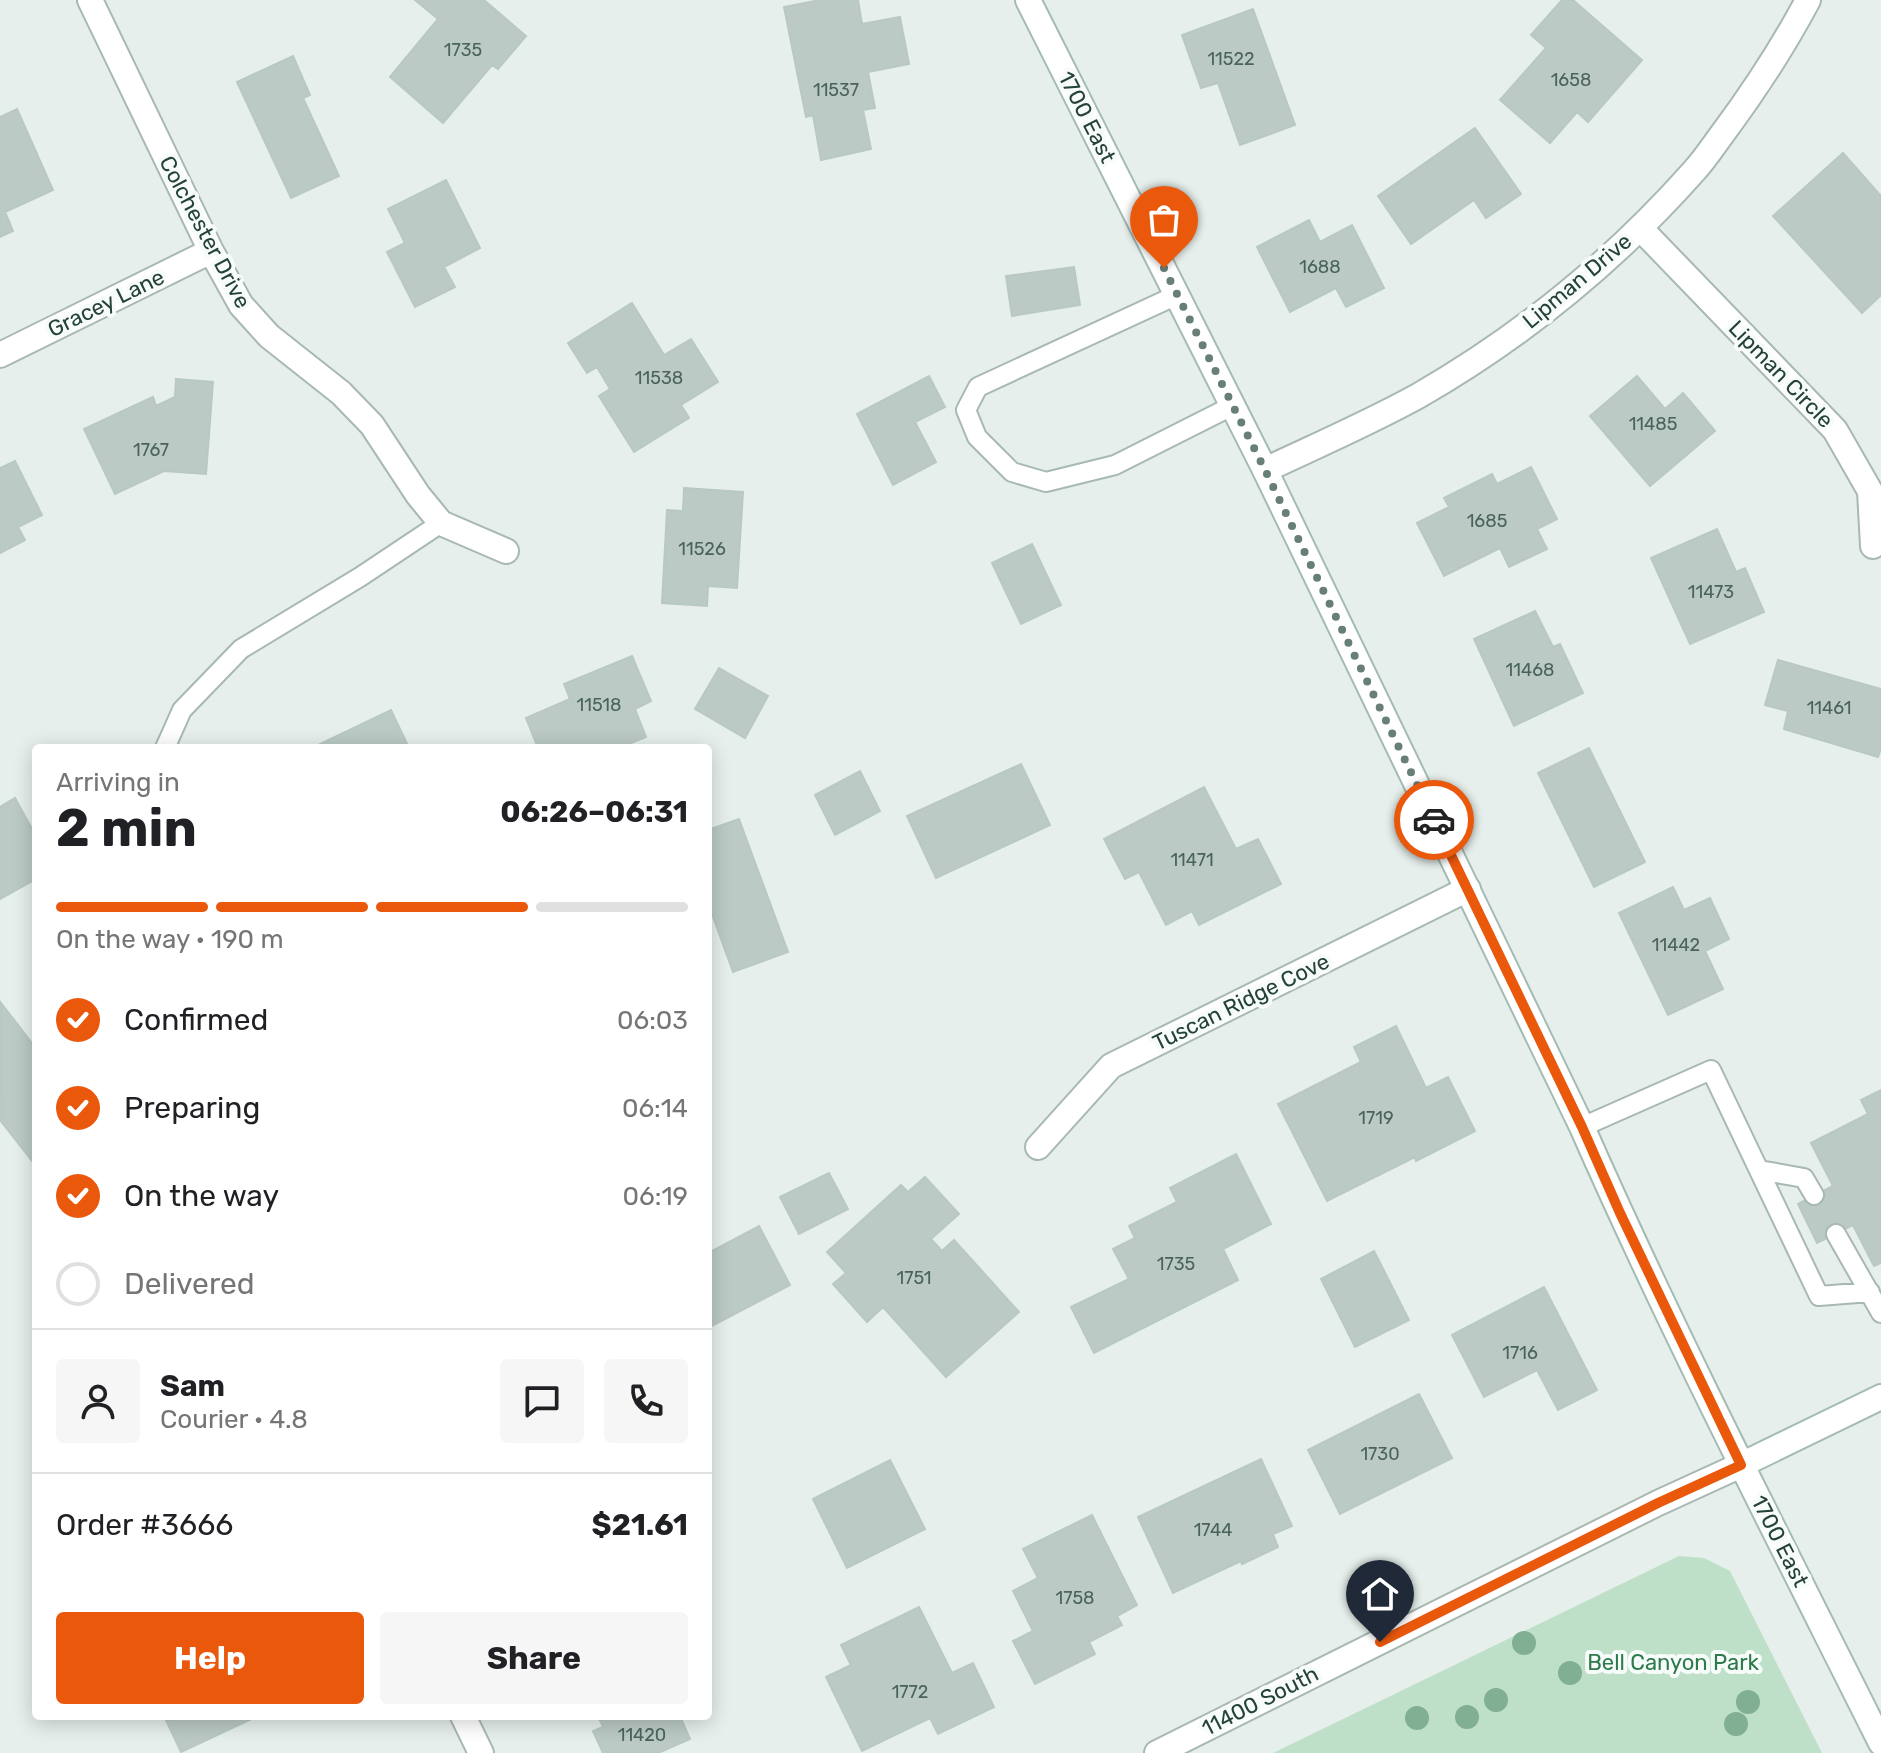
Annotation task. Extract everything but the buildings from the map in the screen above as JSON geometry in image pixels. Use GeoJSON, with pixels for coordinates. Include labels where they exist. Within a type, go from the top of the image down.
{"type":"FeatureCollection","features":[{"type":"Feature","properties":{"kind":"street","name":"Colchester Drive"},"geometry":{"type":"LineString","coordinates":[[90,0],[211,251],[241,305],[269,336],[341,393],[372,425],[418,495],[441,523],[506,551]]}},
{"type":"Feature","properties":{"kind":"street","name":"1700 East"},"geometry":{"type":"LineString","coordinates":[[1028,0],[1265,470],[1582,1127],[1741,1465],[1881,1743]]}},
{"type":"Feature","properties":{"kind":"street","name":"Lipman Drive"},"geometry":{"type":"LineString","coordinates":[[1265,470],[1417,396],[1496,347],[1571,291],[1640,228],[1696,170],[1788,38],[1808,0]]}},
{"type":"Feature","properties":{"kind":"street","name":"Lipman Circle"},"geometry":{"type":"LineString","coordinates":[[1640,228],[1835,430],[1870,491],[1873,546]]}},
{"type":"Feature","properties":{"kind":"street","name":"Gracey Lane"},"geometry":{"type":"LineString","coordinates":[[0,355],[211,251]]}},
{"type":"Feature","properties":{"kind":"street","name":"Tuscan Ridge Cove"},"geometry":{"type":"LineString","coordinates":[[1038,1147],[1111,1066],[1468,889]]}},
{"type":"Feature","properties":{"kind":"street","name":"11400 South"},"geometry":{"type":"LineString","coordinates":[[1157,1753],[1658,1503],[1881,1397]]}},
{"type":"Feature","properties":{"kind":"street"},"geometry":{"type":"LineString","coordinates":[[465,1720],[481,1753]]}},
{"type":"Feature","properties":{"kind":"lane"},"geometry":{"type":"LineString","coordinates":[[1177,295],[978,387],[966,410],[977,437],[1012,472],[1046,482],[1115,465],[1232,406]]}},
{"type":"Feature","properties":{"kind":"lane"},"geometry":{"type":"LineString","coordinates":[[167,744],[182,710],[241,649],[360,577],[441,523]]}},
{"type":"Feature","properties":{"kind":"lane"},"geometry":{"type":"LineString","coordinates":[[1582,1127],[1711,1070],[1819,1296],[1870,1292]]}},
{"type":"Feature","properties":{"kind":"lane"},"geometry":{"type":"LineString","coordinates":[[1759,1170],[1804,1178],[1814,1195]]}},
{"type":"Feature","properties":{"kind":"lane"},"geometry":{"type":"LineString","coordinates":[[1836,1234],[1881,1313]]}},
{"type":"Feature","properties":{"kind":"green space","name":"Bell Canyon Park"},"geometry":{"type":"Polygon","coordinates":[[[1679,1556],[1704,1558],[1730,1571],[1822,1753],[1273,1753],[1679,1556]]]}},
{"type":"Feature","properties":{"kind":"way so far"},"geometry":{"type":"LineString","coordinates":[[1164,268],[1434,820]]}},
{"type":"Feature","properties":{"kind":"route"},"geometry":{"type":"LineString","coordinates":[[1380,1642],[1658,1503],[1741,1465],[1434,820]]}}]}
